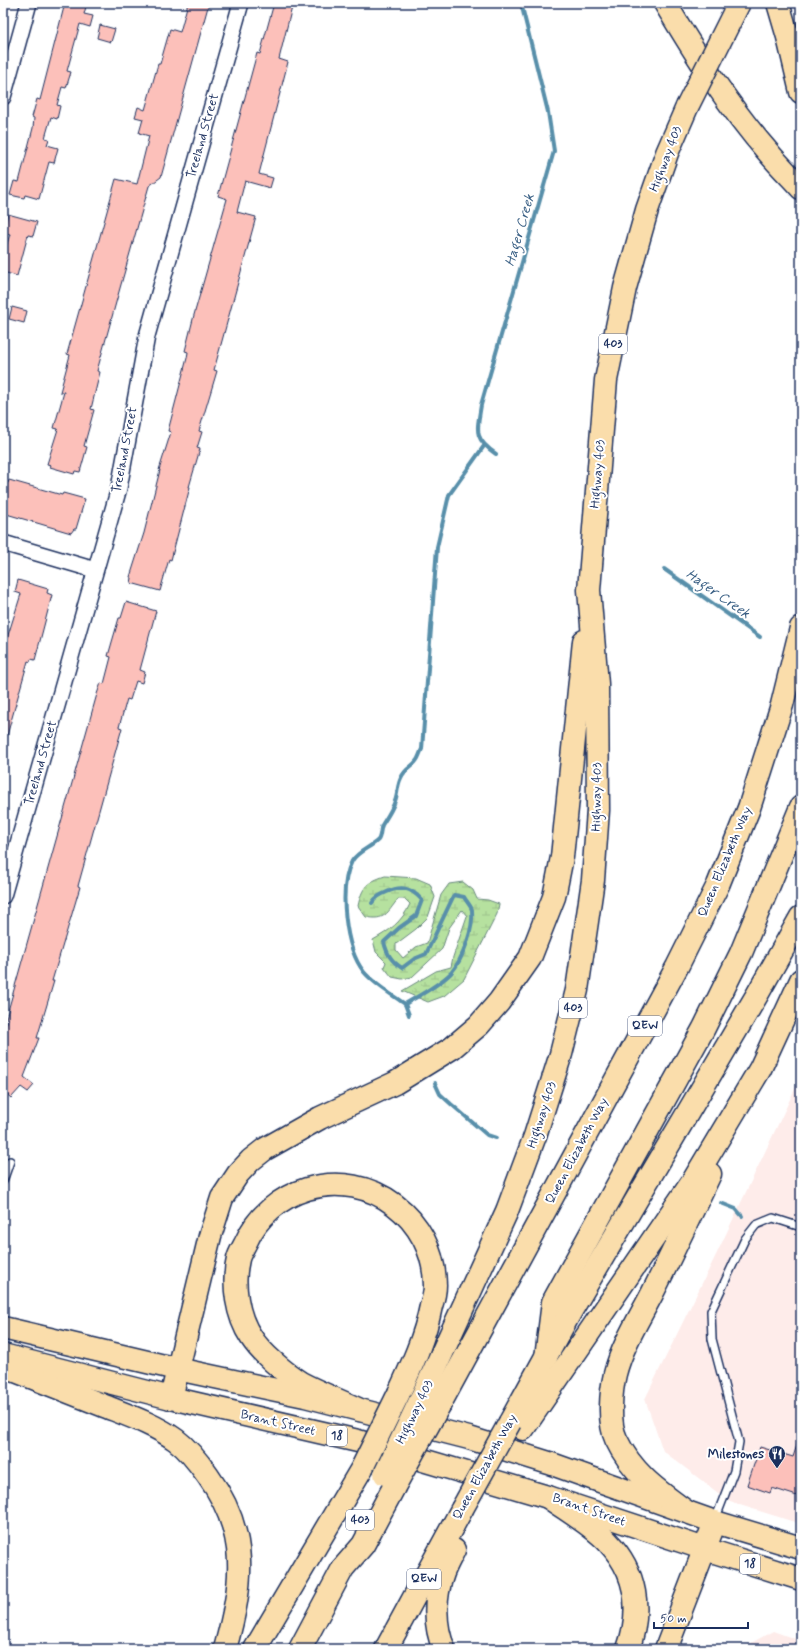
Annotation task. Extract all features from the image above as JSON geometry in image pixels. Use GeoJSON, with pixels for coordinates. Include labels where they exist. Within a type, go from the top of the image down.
{"type":"FeatureCollection","features":[{"type":"Feature","properties":{"kind":"main road"},"geometry":{"type":"LineString","coordinates":[[665,3],[706,69],[727,99],[767,152],[801,188]]}},
{"type":"Feature","properties":{"kind":"main road","name":"Highway 403"},"geometry":{"type":"LineString","coordinates":[[431,1402],[507,1211],[535,1136],[559,1062],[577,990],[591,893],[598,810],[597,684],[589,590],[606,380],[625,288],[647,210],[667,153],[687,107],[739,3]]}},
{"type":"Feature","properties":{"kind":"main road"},"geometry":{"type":"LineString","coordinates":[[778,3],[788,36],[801,92]]}},
{"type":"Feature","properties":{"kind":"main road"},"geometry":{"type":"LineString","coordinates":[[171,1398],[210,1236],[222,1198],[238,1174],[251,1160],[265,1149],[320,1118],[396,1083],[452,1048],[479,1025],[499,1002],[530,958],[554,897],[562,857],[589,590]]}},
{"type":"Feature","properties":{"kind":"main road","name":"Queen Elizabeth Way"},"geometry":{"type":"LineString","coordinates":[[300,1649],[343,1568],[363,1545],[389,1480],[431,1402],[677,967],[718,885],[750,808],[782,705],[801,628]]}},
{"type":"Feature","properties":{"kind":"main road","name":"Queen Elizabeth Way"},"geometry":{"type":"LineString","coordinates":[[386,1649],[516,1425],[546,1358],[553,1302],[704,1028],[741,953],[801,807]]}},
{"type":"Feature","properties":{"kind":"main road"},"geometry":{"type":"LineString","coordinates":[[546,1358],[575,1304],[757,995],[801,917]]}},
{"type":"Feature","properties":{"kind":"main road"},"geometry":{"type":"LineString","coordinates":[[687,1512],[646,1482],[626,1457],[615,1438],[612,1420],[611,1397],[615,1373],[623,1352],[672,1255],[801,980]]}},
{"type":"Feature","properties":{"kind":"main road"},"geometry":{"type":"LineString","coordinates":[[516,1425],[693,1180],[760,1069]]}},
{"type":"Feature","properties":{"kind":"main road"},"geometry":{"type":"LineString","coordinates":[[255,1649],[362,1468],[400,1393],[423,1340],[435,1286],[427,1248],[416,1225],[397,1206],[378,1193],[340,1185],[322,1186],[305,1190],[273,1206],[251,1231],[238,1259],[236,1277],[238,1306],[242,1320],[251,1338],[272,1360],[301,1382],[360,1410]]}},
{"type":"Feature","properties":{"kind":"main road","name":"18"},"geometry":{"type":"LineString","coordinates":[[3,1328],[177,1369],[306,1396],[469,1438],[549,1463],[715,1522],[801,1548]]}},
{"type":"Feature","properties":{"kind":"main road","name":"Brant Street"},"geometry":{"type":"LineString","coordinates":[[3,1355],[171,1398],[358,1441],[548,1497],[801,1579]]}},
{"type":"Feature","properties":{"kind":"main road"},"geometry":{"type":"LineString","coordinates":[[3,1366],[150,1425],[176,1440],[203,1468],[217,1488],[229,1512],[236,1531],[239,1549],[239,1589],[234,1616],[225,1649]]}},
{"type":"Feature","properties":{"kind":"main road"},"geometry":{"type":"LineString","coordinates":[[548,1497],[607,1540],[620,1557],[629,1573],[634,1587],[636,1609],[635,1626],[628,1649]]}},
{"type":"Feature","properties":{"kind":"main road"},"geometry":{"type":"LineString","coordinates":[[444,1649],[438,1629],[436,1607],[443,1573],[470,1504]]}},
{"type":"Feature","properties":{"kind":"main road"},"geometry":{"type":"LineString","coordinates":[[666,1649],[715,1522]]}},
{"type":"Feature","properties":{"kind":"street"},"geometry":{"type":"LineString","coordinates":[[3,97],[29,3]]}},
{"type":"Feature","properties":{"kind":"street","name":"Treeland Street"},"geometry":{"type":"LineString","coordinates":[[3,896],[119,488],[147,336],[241,3]]}},
{"type":"Feature","properties":{"kind":"street"},"geometry":{"type":"LineString","coordinates":[[3,543],[95,570]]}},
{"type":"Feature","properties":{"kind":"lane"},"geometry":{"type":"LineString","coordinates":[[3,1181],[10,1161]]}},
{"type":"Feature","properties":{"kind":"lane"},"geometry":{"type":"LineString","coordinates":[[715,1522],[734,1471],[739,1442],[712,1339],[711,1311],[745,1239],[756,1225],[773,1218],[801,1227]]}},
{"type":"Feature","properties":{"kind":"shaded area"},"geometry":{"type":"Polygon","coordinates":[[[801,1076],[801,1524],[730,1502],[663,1451],[645,1399],[717,1253],[801,1076]]]}},
{"type":"Feature","properties":{"kind":"shaded area"},"geometry":{"type":"Polygon","coordinates":[[[773,1631],[801,1641],[801,1649],[740,1649],[773,1631]]]}},
{"type":"Feature","properties":{"kind":"green space"},"geometry":{"type":"Polygon","coordinates":[[[385,876],[416,878],[430,884],[435,897],[428,917],[416,929],[396,944],[396,950],[403,958],[416,947],[427,943],[441,895],[449,884],[463,882],[473,890],[477,899],[488,900],[499,904],[497,914],[464,979],[444,996],[428,1002],[402,991],[436,971],[451,967],[467,916],[462,910],[449,928],[442,949],[412,977],[402,979],[392,977],[384,967],[386,962],[376,952],[373,940],[399,921],[410,904],[405,899],[398,899],[385,915],[377,918],[366,917],[358,906],[361,894],[366,886],[385,876]]]}},
{"type":"Feature","properties":{"kind":"building"},"geometry":{"type":"Polygon","coordinates":[[[65,3],[87,3],[84,14],[93,16],[90,27],[80,24],[67,71],[71,72],[66,88],[62,87],[57,105],[60,106],[57,119],[51,117],[45,138],[49,139],[47,145],[58,148],[54,163],[49,162],[39,199],[25,195],[24,198],[10,195],[14,181],[19,182],[33,128],[34,118],[32,117],[37,99],[40,100],[65,3]]]}},
{"type":"Feature","properties":{"kind":"building"},"geometry":{"type":"Polygon","coordinates":[[[188,3],[209,3],[161,177],[149,186],[97,371],[100,372],[91,409],[94,410],[84,446],[87,447],[80,472],[75,471],[74,474],[50,467],[51,465],[47,464],[58,429],[54,428],[64,392],[60,392],[70,355],[67,354],[116,179],[137,184],[149,136],[139,133],[143,119],[135,117],[138,107],[145,110],[170,29],[180,32],[188,3]]]}},
{"type":"Feature","properties":{"kind":"building"},"geometry":{"type":"Polygon","coordinates":[[[274,3],[293,3],[279,59],[288,62],[259,174],[273,178],[270,188],[245,181],[237,212],[256,217],[214,370],[217,371],[199,431],[202,432],[197,448],[200,449],[171,560],[169,559],[160,591],[131,583],[132,578],[130,577],[144,533],[159,470],[171,432],[168,431],[187,358],[188,352],[185,351],[227,199],[218,196],[257,53],[260,54],[274,3]]]}},
{"type":"Feature","properties":{"kind":"building"},"geometry":{"type":"Polygon","coordinates":[[[100,25],[115,29],[111,42],[97,38],[100,25]]]}},
{"type":"Feature","properties":{"kind":"building"},"geometry":{"type":"Polygon","coordinates":[[[8,214],[37,222],[33,236],[28,235],[17,276],[3,272],[3,257],[10,234],[3,232],[8,214]]]}},
{"type":"Feature","properties":{"kind":"building"},"geometry":{"type":"Polygon","coordinates":[[[12,307],[27,311],[24,323],[9,319],[12,307]]]}},
{"type":"Feature","properties":{"kind":"building"},"geometry":{"type":"Polygon","coordinates":[[[9,480],[62,495],[63,493],[85,499],[76,529],[74,529],[71,533],[3,513],[3,482],[8,483],[9,480]]]}},
{"type":"Feature","properties":{"kind":"building"},"geometry":{"type":"Polygon","coordinates":[[[18,580],[48,589],[47,593],[52,595],[35,660],[31,659],[30,662],[28,661],[6,739],[3,739],[3,651],[21,594],[15,592],[18,580]]]}},
{"type":"Feature","properties":{"kind":"building"},"geometry":{"type":"Polygon","coordinates":[[[126,602],[156,611],[140,670],[145,672],[142,683],[136,681],[130,700],[127,699],[119,727],[122,728],[78,886],[80,887],[52,981],[54,981],[37,1038],[39,1038],[24,1077],[34,1085],[28,1092],[21,1087],[11,1098],[3,1091],[3,1036],[8,1019],[6,1018],[97,694],[101,683],[104,684],[111,657],[108,656],[112,642],[119,618],[121,618],[126,602]]]}},
{"type":"Feature","properties":{"kind":"building","name":"Milestones"},"geometry":{"type":"Polygon","coordinates":[[[799,1439],[801,1439],[801,1482],[797,1496],[772,1488],[770,1493],[747,1485],[760,1447],[793,1457],[799,1439]]]}},
{"type":"Feature","properties":{"kind":"waterway","name":"Hager Creek"},"geometry":{"type":"LineString","coordinates":[[496,454],[483,443],[478,433],[478,421],[481,405],[554,151],[548,112],[521,3]]}},
{"type":"Feature","properties":{"kind":"waterway"},"geometry":{"type":"LineString","coordinates":[[405,1004],[373,981],[364,972],[357,961],[348,933],[345,886],[352,861],[357,855],[380,837],[382,825],[394,804],[401,778],[418,758],[422,749],[437,547],[449,495],[484,446]]}},
{"type":"Feature","properties":{"kind":"waterway","name":"Hager Creek"},"geometry":{"type":"LineString","coordinates":[[664,569],[760,637]]}},
{"type":"Feature","properties":{"kind":"waterway"},"geometry":{"type":"LineString","coordinates":[[372,903],[382,894],[402,888],[410,890],[422,900],[416,916],[399,928],[384,942],[390,957],[402,968],[414,959],[426,954],[454,895],[464,897],[472,910],[471,925],[467,943],[460,960],[451,973],[440,982],[405,1004],[409,1015]]}},
{"type":"Feature","properties":{"kind":"waterway"},"geometry":{"type":"LineString","coordinates":[[435,1083],[440,1094],[451,1104],[487,1135],[496,1138]]}},
{"type":"Feature","properties":{"kind":"waterway"},"geometry":{"type":"LineString","coordinates":[[721,1203],[736,1209],[742,1216]]}},
{"type":"Feature","properties":{"kind":"place","name":"Milestones"},"geometry":{"type":"Point","coordinates":[777,1469]}}]}
